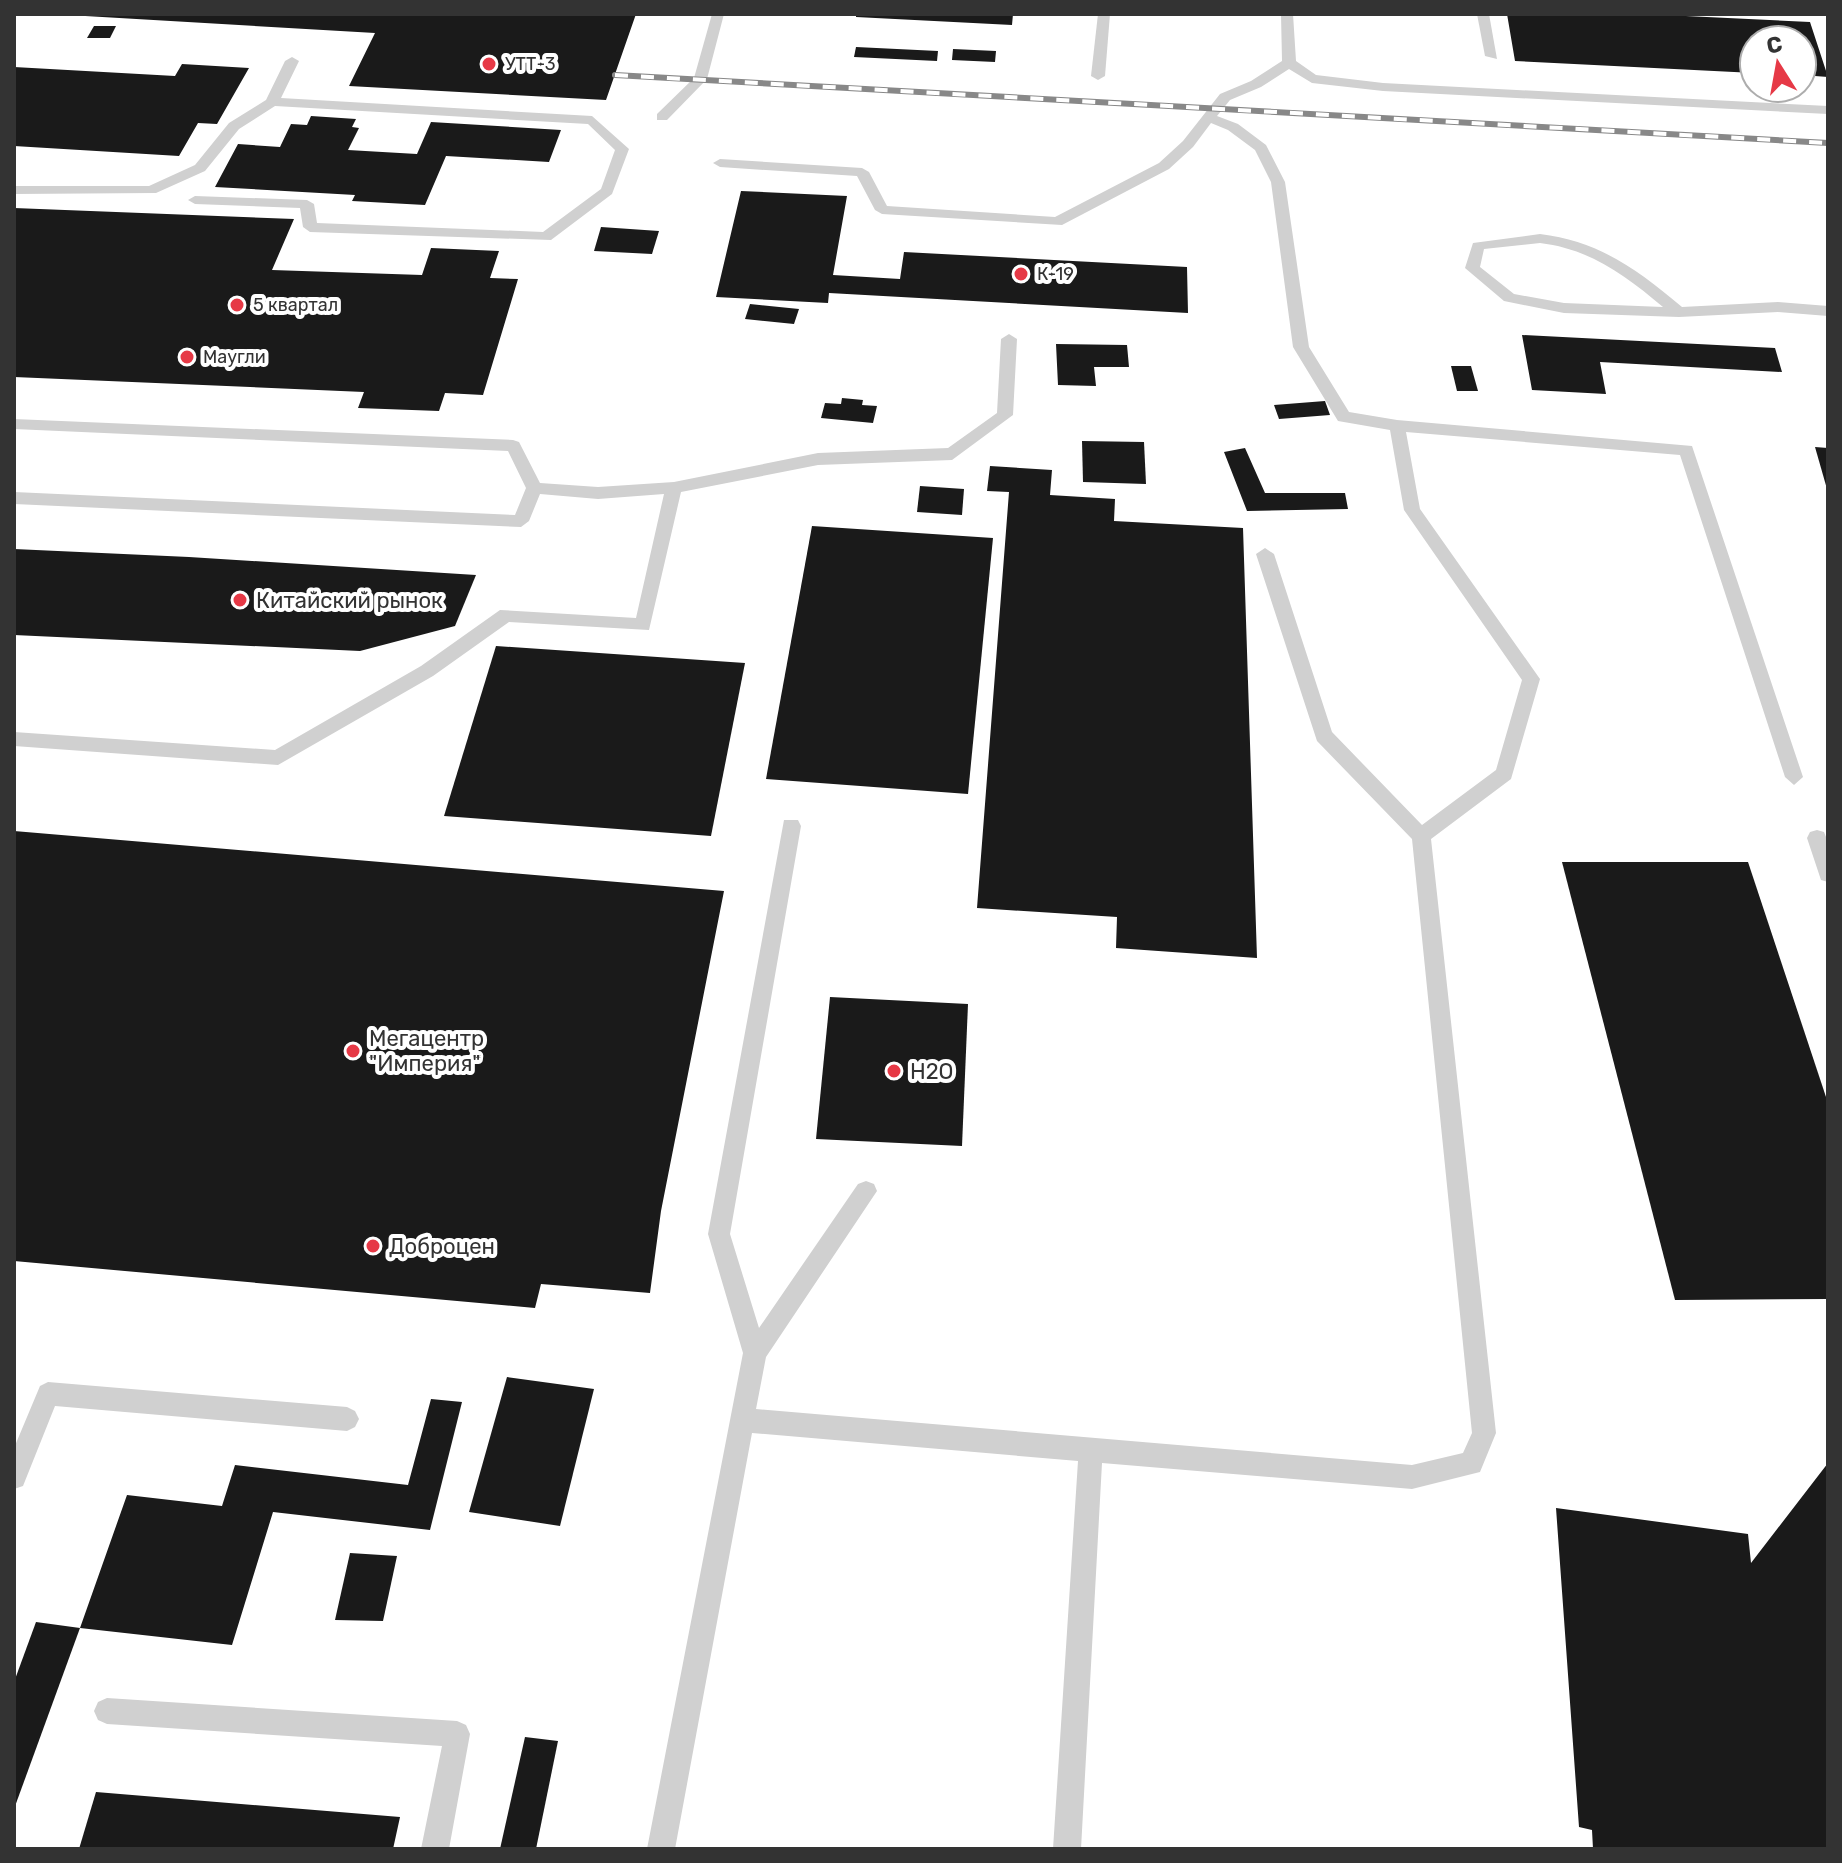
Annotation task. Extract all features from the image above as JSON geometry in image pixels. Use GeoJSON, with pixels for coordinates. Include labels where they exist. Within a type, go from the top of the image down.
{"type":"FeatureCollection","features":[{"type":"Feature","properties":{"kind":"lane"},"geometry":{"type":"LineString","coordinates":[[662,117],[700,79],[718,14]]}},
{"type":"Feature","properties":{"kind":"lane"},"geometry":{"type":"LineString","coordinates":[[1098,76],[1104,14]]}},
{"type":"Feature","properties":{"kind":"lane"},"geometry":{"type":"LineString","coordinates":[[1287,14],[1289,63]]}},
{"type":"Feature","properties":{"kind":"lane"},"geometry":{"type":"LineString","coordinates":[[1483,14],[1492,56]]}},
{"type":"Feature","properties":{"kind":"lane"},"geometry":{"type":"LineString","coordinates":[[14,190],[151,190],[200,168],[234,126],[272,102],[292,61]]}},
{"type":"Feature","properties":{"kind":"lane"},"geometry":{"type":"LineString","coordinates":[[1289,63],[1312,79],[1383,87],[1828,110]]}},
{"type":"Feature","properties":{"kind":"lane"},"geometry":{"type":"LineString","coordinates":[[720,163],[862,172],[882,210],[1057,222],[1164,166],[1188,144],[1225,97],[1256,84],[1289,63]]}},
{"type":"Feature","properties":{"kind":"lane"},"geometry":{"type":"LineString","coordinates":[[195,200],[307,204],[310,227],[546,237],[607,191],[622,149],[592,120],[272,102]]}},
{"type":"Feature","properties":{"kind":"lane"},"geometry":{"type":"LineString","coordinates":[[1208,117],[1233,127],[1261,148],[1278,182],[1301,347],[1344,417],[1397,426],[1686,450],[1794,777]]}},
{"type":"Feature","properties":{"kind":"lane"},"geometry":{"type":"LineString","coordinates":[[1679,312],[1622,263],[1576,243],[1519,238],[1478,246],[1472,268],[1509,298],[1564,308],[1679,312],[1778,307],[1828,311]]}},
{"type":"Feature","properties":{"kind":"lane"},"geometry":{"type":"LineString","coordinates":[[534,488],[598,493],[674,488],[818,459],[952,454],[1005,415],[1009,339]]}},
{"type":"Feature","properties":{"kind":"lane"},"geometry":{"type":"LineString","coordinates":[[14,424],[513,446],[534,488],[521,521],[14,498]]}},
{"type":"Feature","properties":{"kind":"lane"},"geometry":{"type":"LineString","coordinates":[[1397,426],[1412,510],[1531,679],[1504,774],[1421,836]]}},
{"type":"Feature","properties":{"kind":"lane"},"geometry":{"type":"LineString","coordinates":[[14,739],[278,758],[427,671],[506,615],[643,625],[674,488]]}},
{"type":"Feature","properties":{"kind":"lane"},"geometry":{"type":"LineString","coordinates":[[742,1420],[1412,1477],[1471,1463],[1484,1433],[1421,836],[1324,736],[1265,554]]}},
{"type":"Feature","properties":{"kind":"lane"},"geometry":{"type":"LineString","coordinates":[[755,1353],[719,1234],[791,826]]}},
{"type":"Feature","properties":{"kind":"lane"},"geometry":{"type":"LineString","coordinates":[[1817,838],[1828,874]]}},
{"type":"Feature","properties":{"kind":"lane"},"geometry":{"type":"LineString","coordinates":[[661,1849],[755,1353],[866,1191]]}},
{"type":"Feature","properties":{"kind":"lane"},"geometry":{"type":"LineString","coordinates":[[14,1477],[48,1394],[347,1419]]}},
{"type":"Feature","properties":{"kind":"lane"},"geometry":{"type":"LineString","coordinates":[[1067,1849],[1091,1450]]}},
{"type":"Feature","properties":{"kind":"lane"},"geometry":{"type":"LineString","coordinates":[[107,1711],[457,1734],[435,1849]]}},
{"type":"Feature","properties":{"kind":"building","name":"УТТ-3"},"geometry":{"type":"Polygon","coordinates":[[[51,14],[636,14],[606,100],[349,86],[375,33],[51,14]]]}},
{"type":"Feature","properties":{"kind":"building"},"geometry":{"type":"Polygon","coordinates":[[[856,14],[1013,14],[1012,25],[856,17],[856,14]]]}},
{"type":"Feature","properties":{"kind":"building"},"geometry":{"type":"Polygon","coordinates":[[[1507,14],[1644,14],[1811,24],[1738,24],[1738,72],[1515,61],[1507,14]]]}},
{"type":"Feature","properties":{"kind":"building"},"geometry":{"type":"Polygon","coordinates":[[[94,26],[116,26],[110,38],[87,38],[94,26]]]}},
{"type":"Feature","properties":{"kind":"building"},"geometry":{"type":"Polygon","coordinates":[[[1818,46],[1828,77],[1818,76],[1818,46]]]}},
{"type":"Feature","properties":{"kind":"building"},"geometry":{"type":"Polygon","coordinates":[[[856,47],[938,51],[937,61],[854,57],[856,47]]]}},
{"type":"Feature","properties":{"kind":"building"},"geometry":{"type":"Polygon","coordinates":[[[953,49],[996,51],[995,62],[952,60],[953,49]]]}},
{"type":"Feature","properties":{"kind":"building"},"geometry":{"type":"Polygon","coordinates":[[[182,64],[249,68],[217,124],[198,123],[179,156],[14,146],[14,67],[175,76],[182,64]]]}},
{"type":"Feature","properties":{"kind":"building"},"geometry":{"type":"Polygon","coordinates":[[[311,116],[356,119],[352,127],[359,128],[348,150],[417,154],[431,122],[561,130],[549,162],[446,156],[425,205],[352,201],[355,195],[215,187],[238,144],[280,147],[291,124],[307,125],[311,116]]]}},
{"type":"Feature","properties":{"kind":"building"},"geometry":{"type":"Polygon","coordinates":[[[741,191],[847,196],[833,275],[900,279],[904,252],[1187,267],[1188,313],[829,293],[828,303],[716,297],[741,191]]]}},
{"type":"Feature","properties":{"kind":"building"},"geometry":{"type":"Polygon","coordinates":[[[14,208],[294,219],[272,270],[422,275],[431,248],[499,251],[490,278],[518,279],[483,395],[445,393],[439,411],[358,408],[364,392],[14,377],[14,208]]]}},
{"type":"Feature","properties":{"kind":"building"},"geometry":{"type":"Polygon","coordinates":[[[601,227],[659,231],[652,254],[594,251],[601,227]]]}},
{"type":"Feature","properties":{"kind":"building"},"geometry":{"type":"Polygon","coordinates":[[[750,304],[799,309],[794,324],[745,319],[750,304]]]}},
{"type":"Feature","properties":{"kind":"building"},"geometry":{"type":"Polygon","coordinates":[[[1522,335],[1775,348],[1782,372],[1600,362],[1606,394],[1532,390],[1522,335]]]}},
{"type":"Feature","properties":{"kind":"building"},"geometry":{"type":"Polygon","coordinates":[[[1056,344],[1127,345],[1129,367],[1094,367],[1096,386],[1058,385],[1056,344]]]}},
{"type":"Feature","properties":{"kind":"building"},"geometry":{"type":"Polygon","coordinates":[[[1451,366],[1471,366],[1478,391],[1457,391],[1451,366]]]}},
{"type":"Feature","properties":{"kind":"building"},"geometry":{"type":"Polygon","coordinates":[[[842,398],[863,400],[862,405],[877,406],[873,423],[821,418],[825,403],[841,404],[842,398]]]}},
{"type":"Feature","properties":{"kind":"building"},"geometry":{"type":"Polygon","coordinates":[[[1325,401],[1330,415],[1279,419],[1274,405],[1325,401]]]}},
{"type":"Feature","properties":{"kind":"building"},"geometry":{"type":"Polygon","coordinates":[[[1082,441],[1144,442],[1146,484],[1083,482],[1082,441]]]}},
{"type":"Feature","properties":{"kind":"building"},"geometry":{"type":"Polygon","coordinates":[[[1815,447],[1828,448],[1828,489],[1827,489],[1815,447]]]}},
{"type":"Feature","properties":{"kind":"building"},"geometry":{"type":"Polygon","coordinates":[[[1245,448],[1265,493],[1345,493],[1348,509],[1247,511],[1224,452],[1245,448]]]}},
{"type":"Feature","properties":{"kind":"building"},"geometry":{"type":"Polygon","coordinates":[[[990,466],[1052,470],[1050,495],[1115,499],[1114,521],[1243,528],[1257,958],[1116,948],[1117,917],[977,908],[1009,492],[987,491],[990,466]]]}},
{"type":"Feature","properties":{"kind":"building"},"geometry":{"type":"Polygon","coordinates":[[[920,486],[964,489],[962,515],[917,512],[920,486]]]}},
{"type":"Feature","properties":{"kind":"building"},"geometry":{"type":"Polygon","coordinates":[[[812,526],[993,538],[968,794],[766,779],[812,526]]]}},
{"type":"Feature","properties":{"kind":"building","name":"Китайский рынок"},"geometry":{"type":"Polygon","coordinates":[[[14,549],[476,575],[455,626],[360,651],[14,635],[14,549]]]}},
{"type":"Feature","properties":{"kind":"building"},"geometry":{"type":"Polygon","coordinates":[[[496,646],[745,663],[711,836],[444,816],[496,646]]]}},
{"type":"Feature","properties":{"kind":"building","name":"Мегацентр \"Империя\""},"geometry":{"type":"Polygon","coordinates":[[[14,831],[724,891],[661,1211],[650,1293],[541,1284],[535,1308],[14,1261],[14,831]]]}},
{"type":"Feature","properties":{"kind":"building"},"geometry":{"type":"Polygon","coordinates":[[[1562,862],[1748,862],[1828,1103],[1828,1299],[1675,1300],[1562,862]]]}},
{"type":"Feature","properties":{"kind":"building","name":"H2O"},"geometry":{"type":"Polygon","coordinates":[[[830,997],[968,1004],[962,1146],[816,1139],[830,997]]]}},
{"type":"Feature","properties":{"kind":"building"},"geometry":{"type":"Polygon","coordinates":[[[507,1377],[594,1389],[560,1526],[469,1512],[507,1377]]]}},
{"type":"Feature","properties":{"kind":"building"},"geometry":{"type":"Polygon","coordinates":[[[431,1399],[462,1402],[430,1530],[273,1512],[232,1645],[80,1628],[127,1495],[222,1506],[235,1465],[408,1485],[431,1399]]]}},
{"type":"Feature","properties":{"kind":"building"},"geometry":{"type":"Polygon","coordinates":[[[1828,1463],[1828,1849],[1593,1849],[1592,1830],[1579,1827],[1556,1508],[1748,1534],[1751,1563],[1828,1463]]]}},
{"type":"Feature","properties":{"kind":"building"},"geometry":{"type":"Polygon","coordinates":[[[350,1553],[397,1556],[383,1621],[335,1620],[350,1553]]]}},
{"type":"Feature","properties":{"kind":"building"},"geometry":{"type":"Polygon","coordinates":[[[36,1622],[80,1628],[14,1809],[14,1682],[36,1622]]]}},
{"type":"Feature","properties":{"kind":"building"},"geometry":{"type":"Polygon","coordinates":[[[525,1737],[558,1741],[536,1849],[500,1849],[525,1737]]]}},
{"type":"Feature","properties":{"kind":"building"},"geometry":{"type":"Polygon","coordinates":[[[96,1792],[400,1817],[393,1849],[79,1849],[96,1792]]]}},
{"type":"Feature","properties":{"kind":"railway"},"geometry":{"type":"LineString","coordinates":[[615,75],[1828,143]]}},
{"type":"Feature","properties":{"kind":"place","name":"УТТ-3"},"geometry":{"type":"Point","coordinates":[489,64]}},
{"type":"Feature","properties":{"kind":"place","name":"К-19"},"geometry":{"type":"Point","coordinates":[1021,274]}},
{"type":"Feature","properties":{"kind":"place","name":"5 квартал"},"geometry":{"type":"Point","coordinates":[237,305]}},
{"type":"Feature","properties":{"kind":"place","name":"Маугли"},"geometry":{"type":"Point","coordinates":[187,357]}},
{"type":"Feature","properties":{"kind":"place","name":"Китайский рынок"},"geometry":{"type":"Point","coordinates":[240,600]}},
{"type":"Feature","properties":{"kind":"place","name":"Мегацентр \"Империя\""},"geometry":{"type":"Point","coordinates":[353,1051]}},
{"type":"Feature","properties":{"kind":"place","name":"H2O"},"geometry":{"type":"Point","coordinates":[894,1071]}},
{"type":"Feature","properties":{"kind":"place","name":"Доброцен"},"geometry":{"type":"Point","coordinates":[373,1246]}}]}
